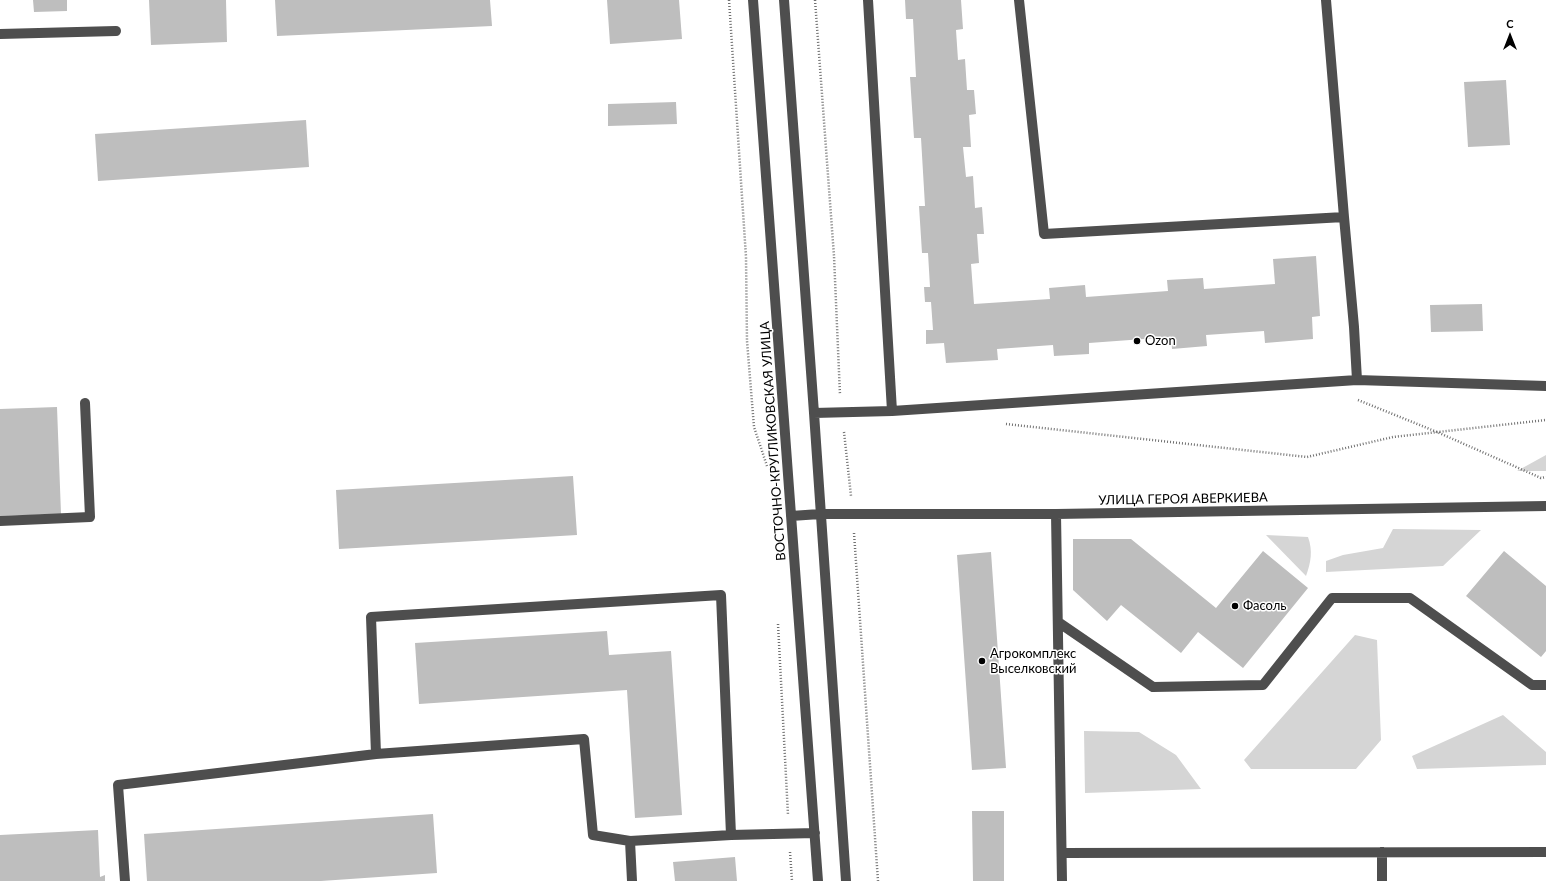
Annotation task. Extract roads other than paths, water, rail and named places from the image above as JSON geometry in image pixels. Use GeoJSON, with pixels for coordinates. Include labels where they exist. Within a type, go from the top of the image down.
{"type":"FeatureCollection","features":[{"type":"Feature","properties":{"kind":"street","name":"ВОСТОЧНО-КРУГЛИКОВСКАЯ УЛИЦА"},"geometry":{"type":"LineString","coordinates":[[753,0],[818,881]]}},
{"type":"Feature","properties":{"kind":"street"},"geometry":{"type":"LineString","coordinates":[[784,0],[846,881]]}},
{"type":"Feature","properties":{"kind":"street"},"geometry":{"type":"LineString","coordinates":[[868,0],[892,411]]}},
{"type":"Feature","properties":{"kind":"street"},"geometry":{"type":"LineString","coordinates":[[1019,0],[1044,234],[1344,217]]}},
{"type":"Feature","properties":{"kind":"street"},"geometry":{"type":"LineString","coordinates":[[1326,0],[1354,328],[1357,380]]}},
{"type":"Feature","properties":{"kind":"street"},"geometry":{"type":"LineString","coordinates":[[0,34],[116,31]]}},
{"type":"Feature","properties":{"kind":"street"},"geometry":{"type":"LineString","coordinates":[[814,413],[892,411],[1357,380],[1546,386]]}},
{"type":"Feature","properties":{"kind":"street"},"geometry":{"type":"LineString","coordinates":[[0,521],[90,517],[85,403]]}},
{"type":"Feature","properties":{"kind":"street","name":"УЛИЦА ГЕРОЯ АВЕРКИЕВА"},"geometry":{"type":"LineString","coordinates":[[791,516],[820,514],[1056,514],[1546,506]]}},
{"type":"Feature","properties":{"kind":"street"},"geometry":{"type":"LineString","coordinates":[[1056,514],[1062,881]]}},
{"type":"Feature","properties":{"kind":"street"},"geometry":{"type":"LineString","coordinates":[[376,754],[371,617],[721,595],[731,835]]}},
{"type":"Feature","properties":{"kind":"street"},"geometry":{"type":"LineString","coordinates":[[1058,622],[1153,687],[1263,685],[1332,598],[1410,598],[1532,685],[1546,685]]}},
{"type":"Feature","properties":{"kind":"street"},"geometry":{"type":"LineString","coordinates":[[125,881],[118,785],[376,754],[584,738],[593,835],[630,842],[731,835],[815,833]]}},
{"type":"Feature","properties":{"kind":"street"},"geometry":{"type":"LineString","coordinates":[[630,842],[632,881]]}},
{"type":"Feature","properties":{"kind":"street"},"geometry":{"type":"LineString","coordinates":[[1062,852],[1546,852]]}},
{"type":"Feature","properties":{"kind":"street"},"geometry":{"type":"LineString","coordinates":[[1382,852],[1382,881]]}},
{"type":"Feature","properties":{"kind":"place","name":"Ozon"},"geometry":{"type":"Point","coordinates":[1137,341]}},
{"type":"Feature","properties":{"kind":"place","name":"Фасоль"},"geometry":{"type":"Point","coordinates":[1235,606]}},
{"type":"Feature","properties":{"kind":"place","name":"Агрокомплекс Выселковский"},"geometry":{"type":"Point","coordinates":[982,661]}}]}
